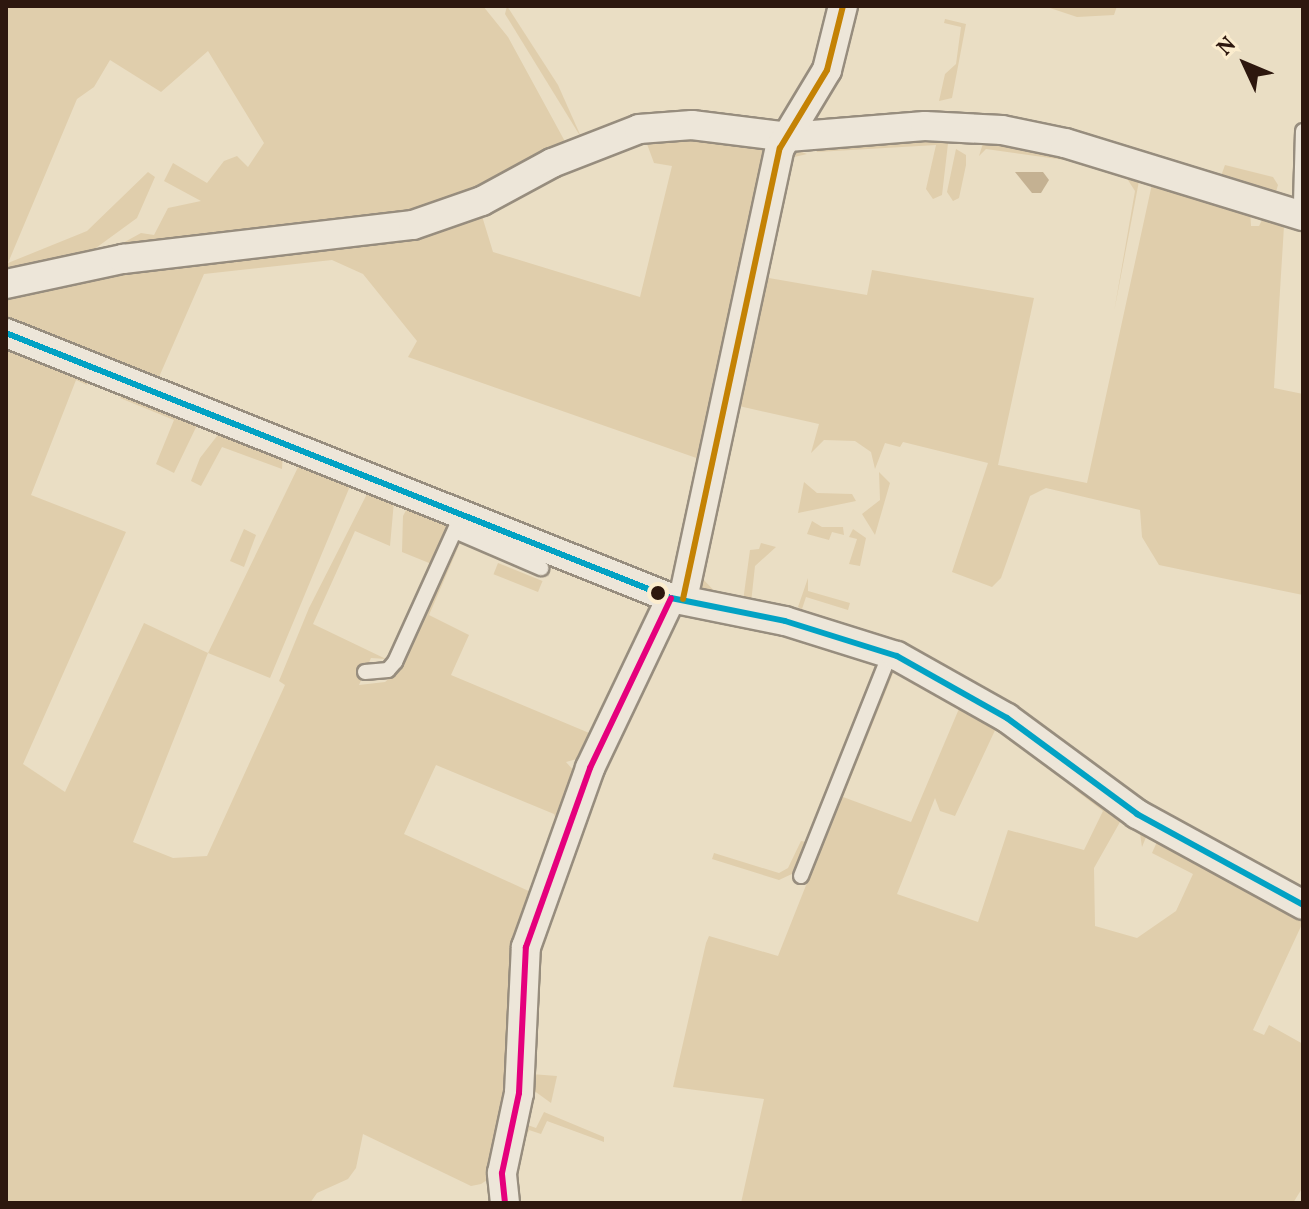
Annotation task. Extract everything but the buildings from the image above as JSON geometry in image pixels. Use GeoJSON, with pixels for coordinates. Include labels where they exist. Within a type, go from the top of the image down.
{"type":"FeatureCollection","features":[{"type":"Feature","properties":{"kind":"street"},"geometry":{"type":"LineString","coordinates":[[505,1203],[502,1173],[519,1093],[526,947],[590,768],[677,598],[777,163],[788,137],[827,70],[843,6]]}},
{"type":"Feature","properties":{"kind":"street"},"geometry":{"type":"LineString","coordinates":[[6,284],[123,259],[413,225],[482,201],[552,163],[639,129],[692,125],[788,137],[925,126],[1002,130],[1065,143],[1299,215]]}},
{"type":"Feature","properties":{"kind":"street"},"geometry":{"type":"LineString","coordinates":[[6,333],[509,543],[677,598],[785,621],[882,651],[951,683],[1126,807],[1303,905]]}},
{"type":"Feature","properties":{"kind":"lane"},"geometry":{"type":"LineString","coordinates":[[1299,215],[1303,131]]}},
{"type":"Feature","properties":{"kind":"lane"},"geometry":{"type":"LineString","coordinates":[[365,672],[388,670],[395,662],[459,522]]}},
{"type":"Feature","properties":{"kind":"lane"},"geometry":{"type":"LineString","coordinates":[[509,543],[541,568]]}},
{"type":"Feature","properties":{"kind":"lane"},"geometry":{"type":"LineString","coordinates":[[801,876],[886,664],[882,651]]}},
{"type":"Feature","properties":{"kind":"shaded area"},"geometry":{"type":"Polygon","coordinates":[[[6,6],[483,6],[508,37],[568,147],[443,208],[112,249],[141,233],[154,235],[168,208],[201,201],[164,181],[173,163],[207,183],[224,161],[237,156],[248,167],[264,143],[208,51],[161,92],[110,60],[94,87],[77,99],[8,263],[87,231],[148,172],[155,177],[137,218],[89,253],[6,275],[6,6]]]}},
{"type":"Feature","properties":{"kind":"shaded area"},"geometry":{"type":"Polygon","coordinates":[[[507,6],[558,85],[582,139],[505,14],[507,6]]]}},
{"type":"Feature","properties":{"kind":"shaded area"},"geometry":{"type":"Polygon","coordinates":[[[1044,6],[1117,6],[1114,15],[1077,17],[1044,6]]]}},
{"type":"Feature","properties":{"kind":"shaded area"},"geometry":{"type":"Polygon","coordinates":[[[945,19],[966,24],[952,98],[939,101],[945,74],[956,64],[961,27],[944,23],[945,19]]]}},
{"type":"Feature","properties":{"kind":"shaded area"},"geometry":{"type":"Polygon","coordinates":[[[949,135],[942,195],[933,199],[926,189],[936,145],[817,152],[815,147],[949,135]]]}},
{"type":"Feature","properties":{"kind":"shaded area"},"geometry":{"type":"Polygon","coordinates":[[[664,136],[755,140],[770,158],[705,461],[408,357],[417,341],[363,274],[332,260],[204,274],[159,377],[189,390],[182,397],[6,326],[6,291],[50,279],[321,245],[566,168],[567,174],[482,216],[493,252],[640,297],[672,166],[654,163],[647,144],[586,159],[664,136]]]}},
{"type":"Feature","properties":{"kind":"shaded area"},"geometry":{"type":"Polygon","coordinates":[[[985,137],[1072,152],[1072,161],[986,149],[979,156],[985,137]]]}},
{"type":"Feature","properties":{"kind":"shaded area"},"geometry":{"type":"Polygon","coordinates":[[[791,148],[807,154],[790,158],[763,277],[867,295],[872,270],[1034,298],[998,465],[1087,483],[1152,184],[1162,179],[1250,209],[1251,226],[1259,226],[1265,214],[1303,226],[1303,232],[1284,226],[1274,388],[1303,394],[1303,595],[1159,565],[1142,537],[1140,510],[1046,488],[1030,496],[1001,578],[992,587],[952,572],[988,463],[903,442],[900,447],[885,443],[875,469],[871,452],[855,441],[824,440],[811,453],[819,424],[739,406],[701,577],[719,596],[697,589],[695,572],[791,148]]]}},
{"type":"Feature","properties":{"kind":"shaded area"},"geometry":{"type":"Polygon","coordinates":[[[956,149],[966,155],[966,165],[959,198],[953,201],[947,192],[956,149]]]}},
{"type":"Feature","properties":{"kind":"shaded area"},"geometry":{"type":"Polygon","coordinates":[[[1114,164],[1137,175],[1139,181],[1114,312],[1135,191],[1126,177],[1111,173],[1114,164]]]}},
{"type":"Feature","properties":{"kind":"shaded area"},"geometry":{"type":"Polygon","coordinates":[[[1225,165],[1273,177],[1278,185],[1275,195],[1221,176],[1225,165]]]}},
{"type":"Feature","properties":{"kind":"shaded area"},"geometry":{"type":"Polygon","coordinates":[[[1015,172],[1043,172],[1049,180],[1041,193],[1032,193],[1015,172]]]}},
{"type":"Feature","properties":{"kind":"shaded area"},"geometry":{"type":"Polygon","coordinates":[[[6,341],[90,377],[87,385],[76,380],[31,495],[126,532],[23,764],[65,792],[144,623],[208,653],[133,842],[173,858],[207,856],[285,685],[279,681],[309,608],[370,488],[394,501],[390,546],[355,531],[313,624],[386,659],[371,658],[359,685],[385,682],[399,670],[461,541],[429,615],[469,635],[451,675],[594,735],[584,757],[566,762],[575,772],[557,821],[554,814],[436,765],[404,834],[533,893],[514,1096],[490,1178],[481,1184],[471,1186],[363,1134],[356,1168],[348,1179],[317,1193],[310,1203],[6,1203],[6,341]]]}},
{"type":"Feature","properties":{"kind":"shaded area"},"geometry":{"type":"Polygon","coordinates":[[[122,393],[200,419],[174,473],[156,464],[174,420],[120,398],[122,393]]]}},
{"type":"Feature","properties":{"kind":"shaded area"},"geometry":{"type":"Polygon","coordinates":[[[224,427],[283,451],[282,469],[222,447],[201,486],[191,481],[200,458],[224,427]]]}},
{"type":"Feature","properties":{"kind":"shaded area"},"geometry":{"type":"Polygon","coordinates":[[[302,459],[353,479],[270,678],[208,653],[302,459]]]}},
{"type":"Feature","properties":{"kind":"shaded area"},"geometry":{"type":"Polygon","coordinates":[[[879,472],[890,483],[875,535],[862,514],[880,500],[879,472]]]}},
{"type":"Feature","properties":{"kind":"shaded area"},"geometry":{"type":"Polygon","coordinates":[[[804,482],[817,493],[852,494],[856,501],[798,513],[804,482]]]}},
{"type":"Feature","properties":{"kind":"shaded area"},"geometry":{"type":"Polygon","coordinates":[[[410,503],[447,513],[450,527],[434,565],[402,552],[403,516],[410,503]]]}},
{"type":"Feature","properties":{"kind":"shaded area"},"geometry":{"type":"Polygon","coordinates":[[[812,521],[822,527],[843,527],[844,535],[832,532],[829,540],[807,534],[812,521]]]}},
{"type":"Feature","properties":{"kind":"shaded area"},"geometry":{"type":"Polygon","coordinates":[[[244,529],[256,535],[244,567],[230,561],[244,529]]]}},
{"type":"Feature","properties":{"kind":"shaded area"},"geometry":{"type":"Polygon","coordinates":[[[853,529],[866,538],[860,566],[849,564],[857,539],[849,537],[853,529]]]}},
{"type":"Feature","properties":{"kind":"shaded area"},"geometry":{"type":"Polygon","coordinates":[[[761,543],[776,547],[755,566],[751,603],[743,601],[750,550],[759,549],[761,543]]]}},
{"type":"Feature","properties":{"kind":"shaded area"},"geometry":{"type":"Polygon","coordinates":[[[498,563],[543,581],[538,592],[494,574],[498,563]]]}},
{"type":"Feature","properties":{"kind":"shaded area"},"geometry":{"type":"Polygon","coordinates":[[[808,578],[808,591],[850,603],[848,610],[806,597],[802,609],[798,607],[808,578]]]}},
{"type":"Feature","properties":{"kind":"shaded area"},"geometry":{"type":"Polygon","coordinates":[[[894,663],[906,667],[907,677],[894,671],[843,797],[911,822],[961,704],[916,681],[922,674],[1005,724],[1050,758],[1055,774],[997,726],[955,816],[940,811],[935,798],[897,894],[978,922],[1008,830],[1084,850],[1103,811],[1074,789],[1081,782],[1149,830],[1142,847],[1140,834],[1120,822],[1094,868],[1095,926],[1137,938],[1176,911],[1193,874],[1152,853],[1160,835],[1302,911],[1303,922],[1253,1030],[1264,1035],[1269,1025],[1303,1044],[1303,1187],[1293,1203],[741,1203],[764,1099],[673,1087],[706,943],[709,936],[778,956],[894,663]]]}},
{"type":"Feature","properties":{"kind":"shaded area"},"geometry":{"type":"Polygon","coordinates":[[[801,841],[806,842],[794,873],[779,880],[712,859],[714,853],[779,873],[788,868],[801,841]]]}},
{"type":"Feature","properties":{"kind":"shaded area"},"geometry":{"type":"Polygon","coordinates":[[[531,1074],[557,1076],[551,1103],[533,1090],[531,1074]]]}},
{"type":"Feature","properties":{"kind":"shaded area"},"geometry":{"type":"Polygon","coordinates":[[[544,1112],[604,1137],[604,1142],[547,1121],[541,1134],[529,1130],[517,1160],[519,1122],[536,1128],[544,1112]]]}},
{"type":"Feature","properties":{"kind":"transit line"},"geometry":{"type":"LineString","coordinates":[[683,599],[780,148],[827,70],[843,6]]}},
{"type":"Feature","properties":{"kind":"transit line"},"geometry":{"type":"LineString","coordinates":[[6,333],[671,598],[785,621],[897,656],[1007,718],[1137,814],[1303,905]]}},
{"type":"Feature","properties":{"kind":"transit line"},"geometry":{"type":"LineString","coordinates":[[505,1203],[502,1173],[519,1093],[526,947],[590,768],[671,598]]}}]}
